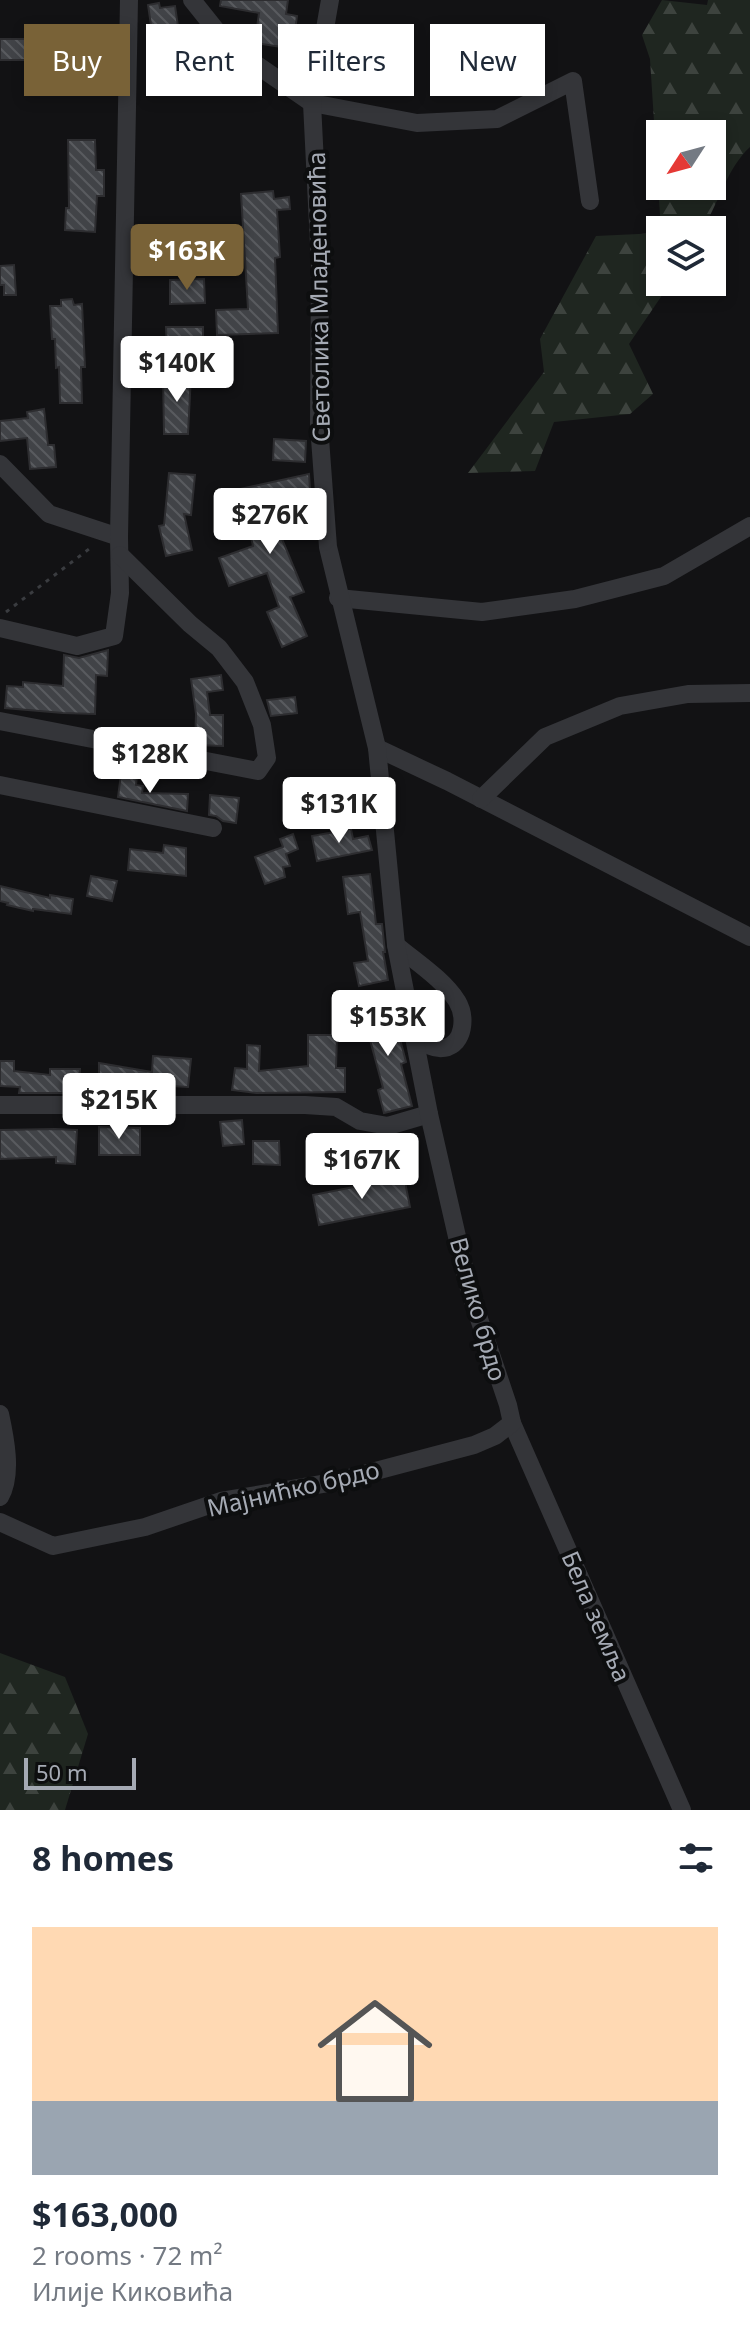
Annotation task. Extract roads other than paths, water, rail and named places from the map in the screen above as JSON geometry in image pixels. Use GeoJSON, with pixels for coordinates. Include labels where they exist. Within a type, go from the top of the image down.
{"type":"FeatureCollection","features":[{"type":"Feature","properties":{"kind":"street"},"geometry":{"type":"LineString","coordinates":[[0,628],[77,646],[114,636],[120,593],[115,542],[129,0]]}},
{"type":"Feature","properties":{"kind":"street"},"geometry":{"type":"LineString","coordinates":[[192,0],[228,45],[312,103],[417,123],[497,119],[573,81],[590,201]]}},
{"type":"Feature","properties":{"kind":"street","name":"Светолика Младеновића"},"geometry":{"type":"LineString","coordinates":[[330,0],[312,103],[320,265],[319,425],[328,547],[377,748]]}},
{"type":"Feature","properties":{"kind":"street"},"geometry":{"type":"LineString","coordinates":[[0,464],[49,514],[115,542],[190,624],[219,648],[245,682],[262,725],[267,758],[258,771],[0,721]]}},
{"type":"Feature","properties":{"kind":"street"},"geometry":{"type":"LineString","coordinates":[[338,598],[482,612],[575,599],[664,576],[748,527]]}},
{"type":"Feature","properties":{"kind":"street"},"geometry":{"type":"LineString","coordinates":[[481,799],[545,737],[620,706],[688,694],[750,693]]}},
{"type":"Feature","properties":{"kind":"street"},"geometry":{"type":"LineString","coordinates":[[377,748],[750,937]]}},
{"type":"Feature","properties":{"kind":"street","name":"Велико брдо"},"geometry":{"type":"LineString","coordinates":[[377,748],[396,945],[429,1114],[469,1289],[512,1423]]}},
{"type":"Feature","properties":{"kind":"street"},"geometry":{"type":"LineString","coordinates":[[0,785],[213,828]]}},
{"type":"Feature","properties":{"kind":"street"},"geometry":{"type":"LineString","coordinates":[[396,945],[446,987],[462,1013],[462,1031],[451,1045],[437,1048],[415,1037]]}},
{"type":"Feature","properties":{"kind":"street"},"geometry":{"type":"LineString","coordinates":[[0,1105],[305,1105],[336,1107],[360,1121],[388,1126],[429,1114]]}},
{"type":"Feature","properties":{"kind":"street"},"geometry":{"type":"LineString","coordinates":[[0,1414],[7,1448],[4,1490],[0,1497]]}},
{"type":"Feature","properties":{"kind":"street","name":"Мајнићко брдо"},"geometry":{"type":"LineString","coordinates":[[0,1522],[53,1546],[145,1527],[221,1501],[334,1482],[474,1445],[495,1436],[512,1423]]}},
{"type":"Feature","properties":{"kind":"street","name":"Бела земља"},"geometry":{"type":"LineString","coordinates":[[512,1423],[682,1810]]}}]}
